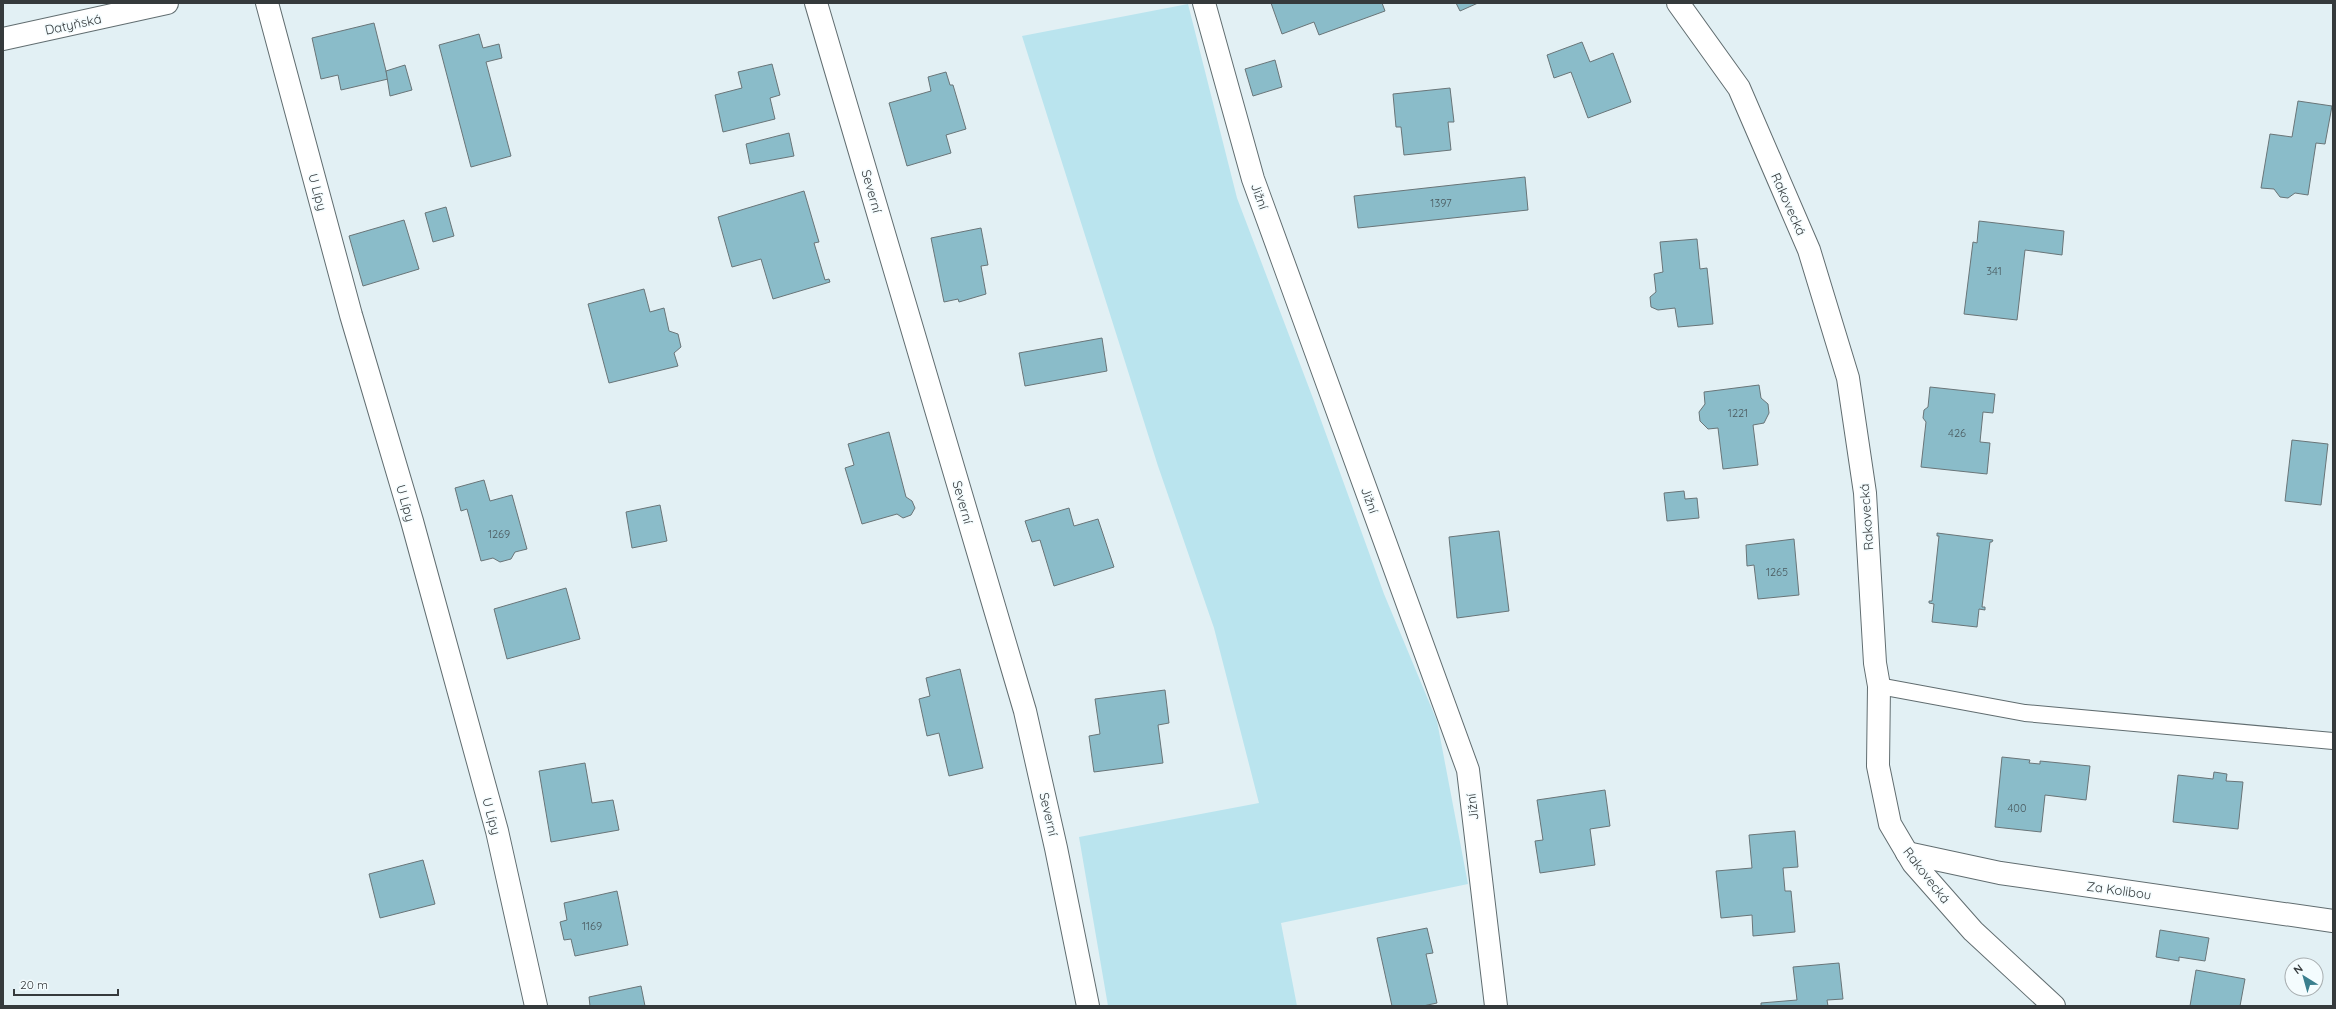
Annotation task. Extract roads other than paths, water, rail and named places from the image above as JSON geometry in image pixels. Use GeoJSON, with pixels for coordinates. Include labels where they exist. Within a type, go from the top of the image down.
{"type":"FeatureCollection","features":[{"type":"Feature","properties":{"kind":"street","name":"Datyňská"},"geometry":{"type":"LineString","coordinates":[[3,39],[167,3]]}},
{"type":"Feature","properties":{"kind":"street","name":"U Lípy"},"geometry":{"type":"LineString","coordinates":[[267,3],[351,315],[412,521],[497,830],[536,1006]]}},
{"type":"Feature","properties":{"kind":"street","name":"Severní"},"geometry":{"type":"LineString","coordinates":[[816,3],[1025,711],[1056,848],[1088,1006]]}},
{"type":"Feature","properties":{"kind":"street","name":"Jižní"},"geometry":{"type":"LineString","coordinates":[[1204,3],[1254,179],[1468,770],[1496,1006]]}},
{"type":"Feature","properties":{"kind":"street","name":"Rakovecká"},"geometry":{"type":"LineString","coordinates":[[1678,3],[1739,88],[1809,250],[1848,378],[1865,493],[1875,663],[1880,686],[1878,766],[1890,824],[1913,863],[1973,931],[2054,1006]]}},
{"type":"Feature","properties":{"kind":"street","name":"Za Kolibou"},"geometry":{"type":"LineString","coordinates":[[1907,853],[2000,873],[2333,921]]}},
{"type":"Feature","properties":{"kind":"lane"},"geometry":{"type":"LineString","coordinates":[[1880,686],[2025,713],[2333,741]]}}]}
